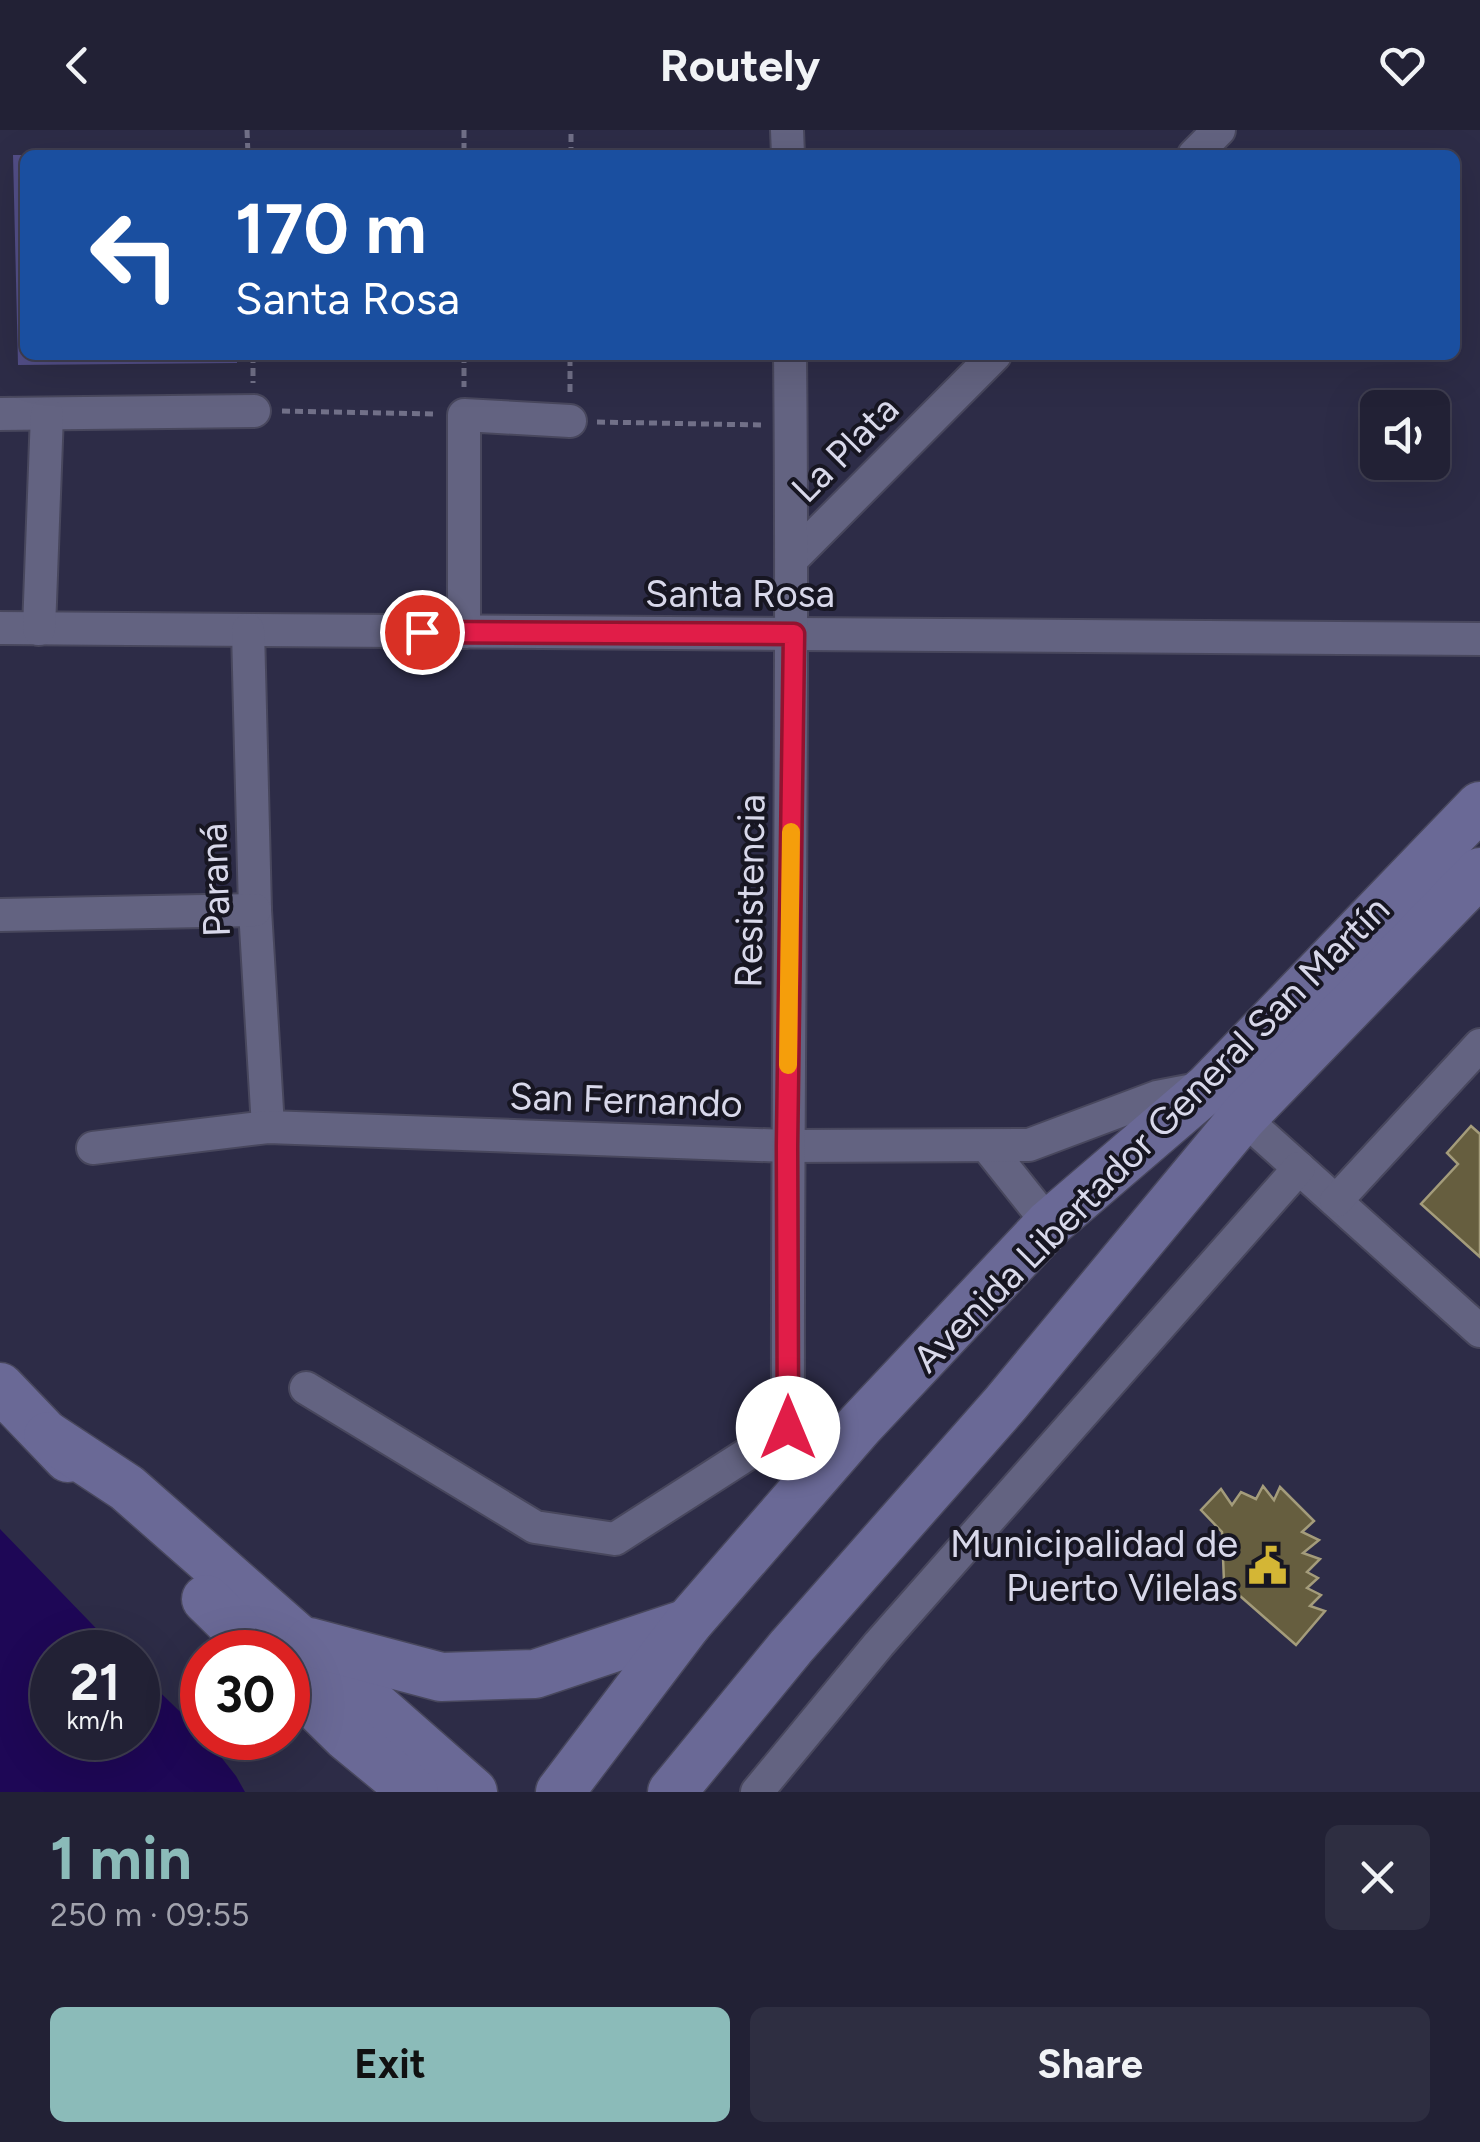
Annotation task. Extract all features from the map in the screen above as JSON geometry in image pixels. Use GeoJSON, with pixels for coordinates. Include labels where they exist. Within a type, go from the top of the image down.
{"type":"FeatureCollection","features":[{"type":"Feature","properties":{"kind":"main road","name":"Avenida Libertador General San Martín"},"geometry":{"type":"LineString","coordinates":[[672,1792],[791,1646],[1006,1404],[1226,1102],[1480,806]]}},
{"type":"Feature","properties":{"kind":"main road","name":"Avenida Libertador General San Martín"},"geometry":{"type":"LineString","coordinates":[[560,1792],[688,1623],[860,1424],[1049,1224],[1226,1102],[1480,872]]}},
{"type":"Feature","properties":{"kind":"main road"},"geometry":{"type":"LineString","coordinates":[[0,1387],[48,1436],[127,1488],[257,1630]]}},
{"type":"Feature","properties":{"kind":"main road"},"geometry":{"type":"LineString","coordinates":[[310,1660],[441,1677],[535,1674],[688,1623]]}},
{"type":"Feature","properties":{"kind":"main road"},"geometry":{"type":"LineString","coordinates":[[310,1676],[474,1792]]}},
{"type":"Feature","properties":{"kind":"main road"},"geometry":{"type":"LineString","coordinates":[[310,1692],[346,1736],[414,1792]]}},
{"type":"Feature","properties":{"kind":"main road"},"geometry":{"type":"LineString","coordinates":[[346,1736],[367,1792]]}},
{"type":"Feature","properties":{"kind":"street"},"geometry":{"type":"LineString","coordinates":[[1199,150],[1219,130]]}},
{"type":"Feature","properties":{"kind":"street","name":"Resistencia"},"geometry":{"type":"LineString","coordinates":[[306,1388],[535,1527],[615,1538],[788,1428],[787,1146],[794,634],[790,360]]}},
{"type":"Feature","properties":{"kind":"street","name":"La Plata"},"geometry":{"type":"LineString","coordinates":[[794,557],[990,360]]}},
{"type":"Feature","properties":{"kind":"street"},"geometry":{"type":"LineString","coordinates":[[0,414],[254,411]]}},
{"type":"Feature","properties":{"kind":"street"},"geometry":{"type":"LineString","coordinates":[[39,629],[47,414]]}},
{"type":"Feature","properties":{"kind":"street"},"geometry":{"type":"LineString","coordinates":[[464,632],[464,414],[570,421]]}},
{"type":"Feature","properties":{"kind":"street","name":"Santa Rosa"},"geometry":{"type":"LineString","coordinates":[[0,628],[1480,640]]}},
{"type":"Feature","properties":{"kind":"street","name":"Paraná"},"geometry":{"type":"LineString","coordinates":[[248,630],[255,910],[268,1127]]}},
{"type":"Feature","properties":{"kind":"street"},"geometry":{"type":"LineString","coordinates":[[0,915],[255,910]]}},
{"type":"Feature","properties":{"kind":"street"},"geometry":{"type":"LineString","coordinates":[[1336,1201],[1480,1045]]}},
{"type":"Feature","properties":{"kind":"street","name":"San Fernando"},"geometry":{"type":"LineString","coordinates":[[93,1148],[268,1127],[787,1146],[1029,1145],[1157,1097],[1226,1102]]}},
{"type":"Feature","properties":{"kind":"street"},"geometry":{"type":"LineString","coordinates":[[1226,1102],[1480,1331]]}},
{"type":"Feature","properties":{"kind":"street"},"geometry":{"type":"LineString","coordinates":[[987,1146],[1049,1224]]}},
{"type":"Feature","properties":{"kind":"street"},"geometry":{"type":"LineString","coordinates":[[757,1792],[879,1644],[1299,1168]]}},
{"type":"Feature","properties":{"kind":"path"},"geometry":{"type":"LineString","coordinates":[[254,411],[464,414]]}},
{"type":"Feature","properties":{"kind":"path"},"geometry":{"type":"LineString","coordinates":[[570,421],[791,426]]}},
{"type":"Feature","properties":{"kind":"shaded area"},"geometry":{"type":"Polygon","coordinates":[[[13,155],[20,155],[20,360],[237,360],[237,363],[18,365],[13,155]]]}},
{"type":"Feature","properties":{"kind":"shaded area"},"geometry":{"type":"Polygon","coordinates":[[[0,1529],[98,1630],[30,1630],[30,1760],[160,1760],[160,1692],[180,1712],[180,1760],[223,1760],[245,1792],[0,1792],[0,1529]]]}},
{"type":"Feature","properties":{"kind":"building"},"geometry":{"type":"Polygon","coordinates":[[[1471,1126],[1480,1134],[1480,1257],[1421,1204],[1458,1164],[1447,1153],[1471,1126]]]}},
{"type":"Feature","properties":{"kind":"building","name":"Municipalidad de Puerto Vilelas"},"geometry":{"type":"Polygon","coordinates":[[[1263,1486],[1274,1500],[1280,1487],[1314,1521],[1302,1532],[1319,1540],[1303,1553],[1320,1559],[1307,1572],[1318,1578],[1307,1588],[1321,1595],[1310,1606],[1325,1611],[1296,1645],[1224,1582],[1222,1532],[1201,1510],[1221,1489],[1232,1505],[1241,1492],[1256,1499],[1263,1486]]]}},
{"type":"Feature","properties":{"kind":"slow traffic"},"geometry":{"type":"LineString","coordinates":[[788,1065],[791,832]]}},
{"type":"Feature","properties":{"kind":"place","name":"Municipalidad de Puerto Vilelas"},"geometry":{"type":"Point","coordinates":[1268,1566]}},
{"type":"Feature","properties":{"kind":"route"},"geometry":{"type":"LineString","coordinates":[[422,632],[794,634],[787,1146],[788,1428]]}}]}
